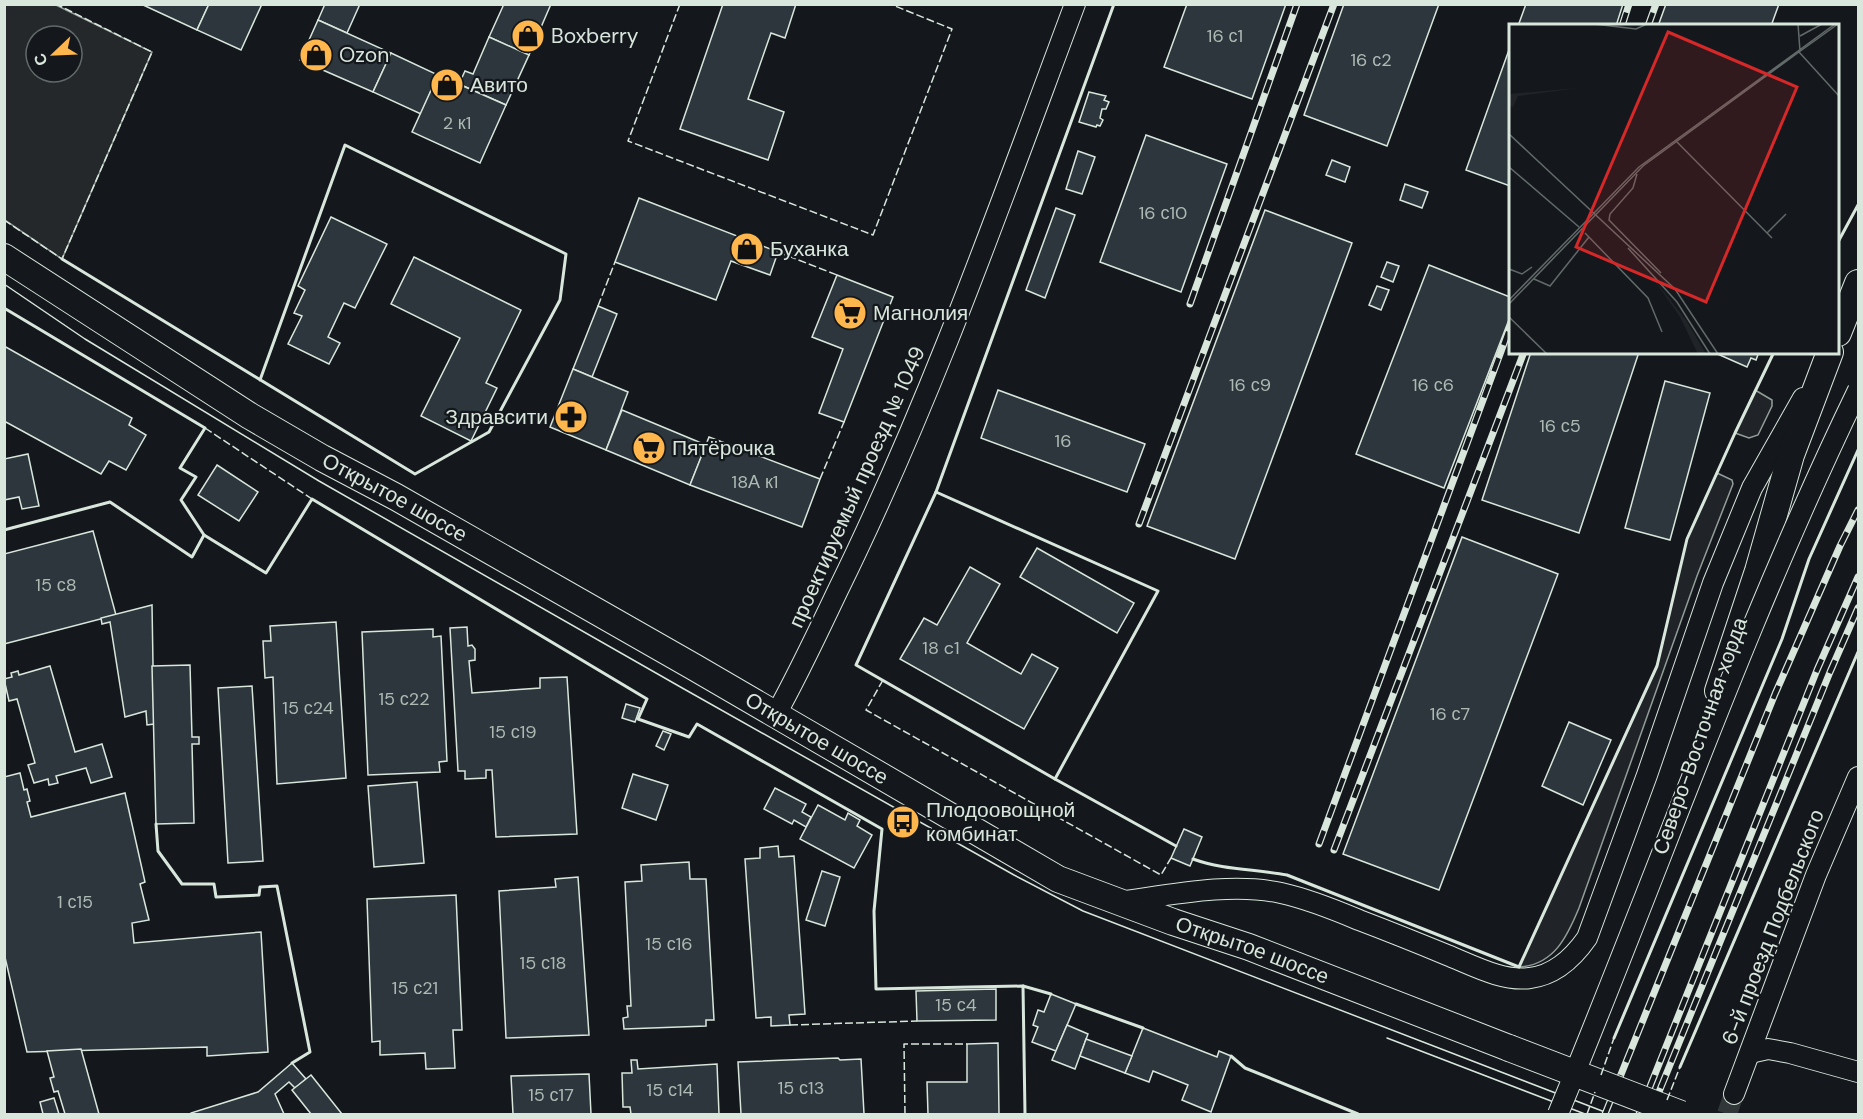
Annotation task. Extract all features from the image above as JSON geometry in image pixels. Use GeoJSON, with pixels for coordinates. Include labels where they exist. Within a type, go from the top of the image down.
{"type":"FeatureCollection","features":[{"type":"Feature","properties":{"kind":"main road","name":"Открытое шоссе"},"geometry":{"type":"LineString","coordinates":[[4,257],[250,416],[396,497],[1058,879],[1282,960],[1681,1114]]}},
{"type":"Feature","properties":{"kind":"main road"},"geometry":{"type":"LineString","coordinates":[[1839,330],[1858,283]]}},
{"type":"Feature","properties":{"kind":"main road","name":"Северо-Восточная хорда"},"geometry":{"type":"LineString","coordinates":[[1556,1114],[1690,775],[1758,571],[1791,455],[1828,354]]}},
{"type":"Feature","properties":{"kind":"street","name":"проектируемый проезд № 1049"},"geometry":{"type":"LineString","coordinates":[[775,716],[873,519],[942,358],[1076,4]]}},
{"type":"Feature","properties":{"kind":"street"},"geometry":{"type":"LineString","coordinates":[[1119,902],[1185,893],[1257,889],[1310,900],[1463,962],[1513,978],[1529,979],[1547,974],[1569,960],[1587,938],[1647,775],[1713,583],[1752,488],[1828,354]]}},
{"type":"Feature","properties":{"kind":"street","name":"Северо-Восточная хорда"},"geometry":{"type":"LineString","coordinates":[[1556,1114],[1750,636],[1824,460],[1858,390]]}},
{"type":"Feature","properties":{"kind":"street","name":"6-й проезд Подбельского"},"geometry":{"type":"LineString","coordinates":[[1734,1094],[1816,875],[1858,777]]}},
{"type":"Feature","properties":{"kind":"street"},"geometry":{"type":"LineString","coordinates":[[1750,1053],[1768,1049],[1791,1053],[1858,1072]]}},
{"type":"Feature","properties":{"kind":"shaded area"},"geometry":{"type":"Polygon","coordinates":[[[4,5],[56,5],[152,52],[62,259],[5,220],[4,5]]]}},
{"type":"Feature","properties":{"kind":"shaded area"},"geometry":{"type":"Polygon","coordinates":[[[1755,390],[1772,400],[1772,406],[1758,435],[1749,438],[1735,433],[1755,390]]]}},
{"type":"Feature","properties":{"kind":"shaded area"},"geometry":{"type":"Polygon","coordinates":[[[1717,473],[1732,480],[1733,484],[1697,576],[1579,908],[1558,948],[1541,961],[1519,967],[1657,666],[1687,539],[1717,473]]]}},
{"type":"Feature","properties":{"kind":"building"},"geometry":{"type":"Polygon","coordinates":[[[141,4],[209,4],[197,30],[141,4]]]}},
{"type":"Feature","properties":{"kind":"building"},"geometry":{"type":"Polygon","coordinates":[[[209,4],[262,4],[241,50],[197,30],[209,4]]]}},
{"type":"Feature","properties":{"kind":"building"},"geometry":{"type":"Polygon","coordinates":[[[325,4],[360,4],[347,33],[318,20],[325,4]]]}},
{"type":"Feature","properties":{"kind":"building"},"geometry":{"type":"Polygon","coordinates":[[[504,4],[551,4],[529,55],[489,37],[504,4]]]}},
{"type":"Feature","properties":{"kind":"building"},"geometry":{"type":"Polygon","coordinates":[[[723,4],[796,4],[785,38],[771,33],[748,99],[784,112],[768,160],[680,129],[723,4]]]}},
{"type":"Feature","properties":{"kind":"building"},"geometry":{"type":"Polygon","coordinates":[[[1187,4],[1286,4],[1252,99],[1164,67],[1187,4]]]}},
{"type":"Feature","properties":{"kind":"building"},"geometry":{"type":"Polygon","coordinates":[[[1344,4],[1439,4],[1387,146],[1304,115],[1344,4]]]}},
{"type":"Feature","properties":{"kind":"building"},"geometry":{"type":"Polygon","coordinates":[[[1526,4],[1623,4],[1617,24],[1519,24],[1526,4]]]}},
{"type":"Feature","properties":{"kind":"building"},"geometry":{"type":"Polygon","coordinates":[[[1666,4],[1779,4],[1772,24],[1659,24],[1666,4]]]}},
{"type":"Feature","properties":{"kind":"building"},"geometry":{"type":"Polygon","coordinates":[[[318,20],[391,53],[373,92],[300,60],[318,20]]]}},
{"type":"Feature","properties":{"kind":"building"},"geometry":{"type":"Polygon","coordinates":[[[489,37],[529,55],[506,105],[459,84],[465,71],[473,74],[489,37]]]}},
{"type":"Feature","properties":{"kind":"building"},"geometry":{"type":"Polygon","coordinates":[[[1509,50],[1509,186],[1466,170],[1509,50]]]}},
{"type":"Feature","properties":{"kind":"building"},"geometry":{"type":"Polygon","coordinates":[[[391,53],[438,75],[421,114],[373,92],[391,53]]]}},
{"type":"Feature","properties":{"kind":"building"},"geometry":{"type":"Polygon","coordinates":[[[438,75],[506,105],[480,163],[412,132],[438,75]]]}},
{"type":"Feature","properties":{"kind":"building"},"geometry":{"type":"Polygon","coordinates":[[[1089,92],[1106,96],[1104,100],[1109,102],[1106,109],[1102,109],[1100,118],[1103,120],[1100,126],[1079,122],[1089,92]]]}},
{"type":"Feature","properties":{"kind":"building"},"geometry":{"type":"Polygon","coordinates":[[[1146,135],[1227,164],[1181,292],[1100,262],[1146,135]]]}},
{"type":"Feature","properties":{"kind":"building"},"geometry":{"type":"Polygon","coordinates":[[[1078,151],[1095,157],[1082,194],[1066,189],[1078,151]]]}},
{"type":"Feature","properties":{"kind":"building"},"geometry":{"type":"Polygon","coordinates":[[[1332,160],[1350,167],[1345,182],[1326,175],[1332,160]]]}},
{"type":"Feature","properties":{"kind":"building"},"geometry":{"type":"Polygon","coordinates":[[[1405,184],[1428,192],[1422,208],[1400,200],[1405,184]]]}},
{"type":"Feature","properties":{"kind":"building"},"geometry":{"type":"Polygon","coordinates":[[[639,198],[778,252],[770,275],[731,261],[716,300],[615,262],[639,198]]]}},
{"type":"Feature","properties":{"kind":"building"},"geometry":{"type":"Polygon","coordinates":[[[1056,208],[1075,215],[1045,298],[1026,290],[1056,208]]]}},
{"type":"Feature","properties":{"kind":"building"},"geometry":{"type":"Polygon","coordinates":[[[1265,210],[1352,243],[1235,559],[1147,526],[1265,210]]]}},
{"type":"Feature","properties":{"kind":"building"},"geometry":{"type":"Polygon","coordinates":[[[331,217],[387,244],[355,308],[344,303],[328,337],[340,343],[329,364],[288,344],[302,316],[294,313],[305,290],[298,286],[331,217]]]}},
{"type":"Feature","properties":{"kind":"building"},"geometry":{"type":"Polygon","coordinates":[[[414,257],[521,310],[486,383],[497,388],[471,441],[421,416],[460,338],[391,304],[414,257]]]}},
{"type":"Feature","properties":{"kind":"building"},"geometry":{"type":"Polygon","coordinates":[[[1387,262],[1399,266],[1393,282],[1381,277],[1387,262]]]}},
{"type":"Feature","properties":{"kind":"building"},"geometry":{"type":"Polygon","coordinates":[[[1429,265],[1509,297],[1509,320],[1444,488],[1356,454],[1429,265]]]}},
{"type":"Feature","properties":{"kind":"building"},"geometry":{"type":"Polygon","coordinates":[[[837,275],[893,297],[844,422],[819,413],[843,349],[812,337],[837,275]]]}},
{"type":"Feature","properties":{"kind":"building"},"geometry":{"type":"Polygon","coordinates":[[[1377,286],[1389,290],[1381,310],[1369,305],[1377,286]]]}},
{"type":"Feature","properties":{"kind":"building"},"geometry":{"type":"Polygon","coordinates":[[[598,306],[617,314],[592,377],[573,369],[598,306]]]}},
{"type":"Feature","properties":{"kind":"building"},"geometry":{"type":"Polygon","coordinates":[[[4,346],[132,418],[129,425],[146,435],[126,470],[109,461],[101,474],[4,421],[4,346]]]}},
{"type":"Feature","properties":{"kind":"building"},"geometry":{"type":"Polygon","coordinates":[[[1530,354],[1638,354],[1579,533],[1482,500],[1530,354]]]}},
{"type":"Feature","properties":{"kind":"building"},"geometry":{"type":"Polygon","coordinates":[[[1718,354],[1758,354],[1756,360],[1751,358],[1747,367],[1718,354]]]}},
{"type":"Feature","properties":{"kind":"building"},"geometry":{"type":"Polygon","coordinates":[[[573,369],[628,392],[606,450],[550,427],[573,369]]]}},
{"type":"Feature","properties":{"kind":"building"},"geometry":{"type":"Polygon","coordinates":[[[1665,381],[1710,393],[1670,540],[1625,528],[1665,381]]]}},
{"type":"Feature","properties":{"kind":"building"},"geometry":{"type":"Polygon","coordinates":[[[998,390],[1145,444],[1127,492],[981,438],[998,390]]]}},
{"type":"Feature","properties":{"kind":"building"},"geometry":{"type":"Polygon","coordinates":[[[622,410],[706,445],[690,485],[606,450],[622,410]]]}},
{"type":"Feature","properties":{"kind":"building"},"geometry":{"type":"Polygon","coordinates":[[[709,437],[820,479],[802,527],[690,485],[709,437]]]}},
{"type":"Feature","properties":{"kind":"building"},"geometry":{"type":"Polygon","coordinates":[[[28,454],[39,506],[22,509],[19,497],[4,500],[4,459],[28,454]]]}},
{"type":"Feature","properties":{"kind":"building"},"geometry":{"type":"Polygon","coordinates":[[[217,465],[258,492],[239,521],[198,495],[217,465]]]}},
{"type":"Feature","properties":{"kind":"building"},"geometry":{"type":"Polygon","coordinates":[[[93,531],[116,615],[4,644],[4,554],[93,531]]]}},
{"type":"Feature","properties":{"kind":"building"},"geometry":{"type":"Polygon","coordinates":[[[1462,537],[1558,574],[1439,890],[1343,854],[1462,537]]]}},
{"type":"Feature","properties":{"kind":"building"},"geometry":{"type":"Polygon","coordinates":[[[1037,548],[1134,603],[1117,633],[1020,577],[1037,548]]]}},
{"type":"Feature","properties":{"kind":"building"},"geometry":{"type":"Polygon","coordinates":[[[970,567],[1000,584],[967,643],[1021,674],[1032,654],[1058,668],[1024,729],[900,659],[924,618],[937,625],[970,567]]]}},
{"type":"Feature","properties":{"kind":"building"},"geometry":{"type":"Polygon","coordinates":[[[152,605],[154,724],[147,725],[146,711],[125,717],[110,622],[102,624],[101,618],[152,605]]]}},
{"type":"Feature","properties":{"kind":"building"},"geometry":{"type":"Polygon","coordinates":[[[336,622],[346,778],[277,784],[273,677],[265,678],[263,641],[271,641],[270,626],[336,622]]]}},
{"type":"Feature","properties":{"kind":"building"},"geometry":{"type":"Polygon","coordinates":[[[467,627],[468,646],[472,645],[475,649],[475,660],[469,661],[472,693],[540,688],[540,678],[567,677],[577,834],[496,837],[492,770],[486,770],[486,778],[465,779],[465,771],[458,771],[450,628],[467,627]]]}},
{"type":"Feature","properties":{"kind":"building"},"geometry":{"type":"Polygon","coordinates":[[[433,629],[433,637],[441,636],[447,761],[439,762],[440,772],[368,775],[362,632],[433,629]]]}},
{"type":"Feature","properties":{"kind":"building"},"geometry":{"type":"Polygon","coordinates":[[[190,665],[192,737],[199,737],[199,744],[192,744],[194,823],[156,824],[152,666],[190,665]]]}},
{"type":"Feature","properties":{"kind":"building"},"geometry":{"type":"Polygon","coordinates":[[[50,666],[75,752],[102,744],[112,777],[91,783],[86,768],[56,776],[58,783],[49,785],[48,779],[34,783],[28,765],[35,763],[17,699],[9,701],[4,679],[12,677],[11,673],[18,671],[19,675],[50,666]]]}},
{"type":"Feature","properties":{"kind":"building"},"geometry":{"type":"Polygon","coordinates":[[[252,686],[263,861],[228,863],[218,688],[252,686]]]}},
{"type":"Feature","properties":{"kind":"building"},"geometry":{"type":"Polygon","coordinates":[[[626,704],[640,708],[635,722],[622,718],[626,704]]]}},
{"type":"Feature","properties":{"kind":"building"},"geometry":{"type":"Polygon","coordinates":[[[1569,722],[1611,740],[1583,805],[1542,786],[1569,722]]]}},
{"type":"Feature","properties":{"kind":"building"},"geometry":{"type":"Polygon","coordinates":[[[663,731],[671,734],[664,750],[656,746],[663,731]]]}},
{"type":"Feature","properties":{"kind":"building"},"geometry":{"type":"Polygon","coordinates":[[[20,773],[24,790],[27,789],[30,801],[27,802],[31,817],[125,793],[145,882],[140,884],[149,920],[132,923],[134,943],[261,932],[268,1052],[207,1056],[207,1047],[27,1052],[4,953],[4,777],[20,773]]]}},
{"type":"Feature","properties":{"kind":"building"},"geometry":{"type":"Polygon","coordinates":[[[633,774],[668,785],[656,820],[622,808],[633,774]]]}},
{"type":"Feature","properties":{"kind":"building"},"geometry":{"type":"Polygon","coordinates":[[[417,782],[424,863],[374,867],[368,786],[417,782]]]}},
{"type":"Feature","properties":{"kind":"building"},"geometry":{"type":"Polygon","coordinates":[[[775,788],[806,804],[802,812],[811,817],[806,827],[794,820],[792,824],[764,809],[775,788]]]}},
{"type":"Feature","properties":{"kind":"building"},"geometry":{"type":"Polygon","coordinates":[[[818,805],[845,820],[848,813],[860,820],[857,826],[872,835],[854,868],[800,839],[818,805]]]}},
{"type":"Feature","properties":{"kind":"building"},"geometry":{"type":"Polygon","coordinates":[[[1184,829],[1202,837],[1190,866],[1171,858],[1184,829]]]}},
{"type":"Feature","properties":{"kind":"building"},"geometry":{"type":"Polygon","coordinates":[[[778,846],[779,857],[794,856],[805,1014],[789,1015],[790,1025],[771,1026],[771,1017],[756,1018],[745,859],[760,858],[760,848],[778,846]]]}},
{"type":"Feature","properties":{"kind":"building"},"geometry":{"type":"Polygon","coordinates":[[[689,862],[690,879],[706,879],[714,1020],[706,1020],[706,1026],[624,1029],[623,1018],[628,1017],[627,1006],[631,1006],[625,882],[642,881],[641,865],[689,862]]]}},
{"type":"Feature","properties":{"kind":"building"},"geometry":{"type":"Polygon","coordinates":[[[822,871],[840,877],[825,926],[806,920],[822,871]]]}},
{"type":"Feature","properties":{"kind":"building"},"geometry":{"type":"Polygon","coordinates":[[[578,877],[589,1035],[506,1038],[499,891],[556,887],[555,879],[578,877]]]}},
{"type":"Feature","properties":{"kind":"building"},"geometry":{"type":"Polygon","coordinates":[[[456,895],[462,1030],[453,1030],[455,1068],[426,1069],[425,1053],[380,1055],[380,1041],[372,1042],[367,899],[456,895]]]}},
{"type":"Feature","properties":{"kind":"building"},"geometry":{"type":"Polygon","coordinates":[[[996,989],[996,1020],[917,1021],[916,991],[996,989]]]}},
{"type":"Feature","properties":{"kind":"building"},"geometry":{"type":"Polygon","coordinates":[[[1051,994],[1076,1004],[1056,1051],[1032,1042],[1038,1027],[1033,1025],[1038,1010],[1044,1012],[1051,994]]]}},
{"type":"Feature","properties":{"kind":"building"},"geometry":{"type":"Polygon","coordinates":[[[1067,1025],[1088,1034],[1075,1069],[1052,1060],[1067,1025]]]}},
{"type":"Feature","properties":{"kind":"building"},"geometry":{"type":"Polygon","coordinates":[[[1143,1028],[1217,1057],[1219,1051],[1231,1056],[1211,1112],[1182,1100],[1188,1085],[1153,1071],[1149,1082],[1125,1073],[1143,1028]]]}},
{"type":"Feature","properties":{"kind":"building"},"geometry":{"type":"Polygon","coordinates":[[[1086,1039],[1132,1056],[1125,1073],[1080,1056],[1086,1039]]]}},
{"type":"Feature","properties":{"kind":"building"},"geometry":{"type":"Polygon","coordinates":[[[998,1043],[999,1114],[928,1114],[927,1082],[967,1082],[967,1044],[998,1043]]]}},
{"type":"Feature","properties":{"kind":"building"},"geometry":{"type":"Polygon","coordinates":[[[81,1049],[99,1114],[65,1114],[58,1091],[54,1092],[50,1078],[54,1077],[47,1051],[81,1049]]]}},
{"type":"Feature","properties":{"kind":"building"},"geometry":{"type":"Polygon","coordinates":[[[838,1058],[840,1060],[861,1059],[864,1114],[741,1114],[738,1062],[838,1058]]]}},
{"type":"Feature","properties":{"kind":"building"},"geometry":{"type":"Polygon","coordinates":[[[631,1060],[637,1060],[638,1069],[717,1064],[719,1114],[631,1114],[630,1107],[623,1107],[622,1073],[632,1073],[631,1060]]]}},
{"type":"Feature","properties":{"kind":"building"},"geometry":{"type":"Polygon","coordinates":[[[292,1063],[306,1079],[295,1088],[289,1082],[275,1094],[284,1114],[191,1114],[258,1092],[292,1063]]]}},
{"type":"Feature","properties":{"kind":"building"},"geometry":{"type":"Polygon","coordinates":[[[589,1074],[591,1114],[513,1114],[511,1076],[589,1074]]]}},
{"type":"Feature","properties":{"kind":"building"},"geometry":{"type":"Polygon","coordinates":[[[311,1075],[342,1114],[311,1114],[292,1090],[311,1075]]]}},
{"type":"Feature","properties":{"kind":"building"},"geometry":{"type":"Polygon","coordinates":[[[54,1098],[59,1114],[43,1114],[40,1102],[54,1098]]]}},
{"type":"Feature","properties":{"kind":"tunnel"},"geometry":{"type":"LineString","coordinates":[[1727,1114],[1734,1094]]}},
{"type":"Feature","properties":{"kind":"tram line"},"geometry":{"type":"LineString","coordinates":[[4,284],[85,339],[319,481],[1014,875],[1083,911],[1610,1114]]}},
{"type":"Feature","properties":{"kind":"tram line"},"geometry":{"type":"LineString","coordinates":[[1387,1038],[1585,1114]]}},
{"type":"Feature","properties":{"kind":"railway"},"geometry":{"type":"LineString","coordinates":[[1190,304],[1297,4]]}},
{"type":"Feature","properties":{"kind":"railway"},"geometry":{"type":"LineString","coordinates":[[1139,524],[1334,4]]}},
{"type":"Feature","properties":{"kind":"railway"},"geometry":{"type":"LineString","coordinates":[[1623,24],[1629,4]]}},
{"type":"Feature","properties":{"kind":"railway"},"geometry":{"type":"LineString","coordinates":[[1649,24],[1656,4]]}},
{"type":"Feature","properties":{"kind":"railway"},"geometry":{"type":"LineString","coordinates":[[1319,844],[1509,330]]}},
{"type":"Feature","properties":{"kind":"railway"},"geometry":{"type":"LineString","coordinates":[[1334,850],[1523,354]]}},
{"type":"Feature","properties":{"kind":"railway"},"geometry":{"type":"LineString","coordinates":[[1605,1114],[1775,694],[1858,510]]}},
{"type":"Feature","properties":{"kind":"railway"},"geometry":{"type":"LineString","coordinates":[[1639,1114],[1817,670],[1858,577]]}},
{"type":"Feature","properties":{"kind":"railway"},"geometry":{"type":"LineString","coordinates":[[1650,1114],[1858,608]]}},
{"type":"Feature","properties":{"kind":"fence"},"geometry":{"type":"LineString","coordinates":[[4,220],[62,259],[152,52],[56,4]]}},
{"type":"Feature","properties":{"kind":"fence"},"geometry":{"type":"LineString","coordinates":[[680,4],[628,141],[873,235],[952,29],[890,4]]}},
{"type":"Feature","properties":{"kind":"fence"},"geometry":{"type":"LineString","coordinates":[[778,252],[837,275]]}},
{"type":"Feature","properties":{"kind":"fence"},"geometry":{"type":"LineString","coordinates":[[598,306],[615,262]]}},
{"type":"Feature","properties":{"kind":"fence"},"geometry":{"type":"LineString","coordinates":[[820,479],[844,422]]}},
{"type":"Feature","properties":{"kind":"fence"},"geometry":{"type":"LineString","coordinates":[[205,428],[312,499]]}},
{"type":"Feature","properties":{"kind":"fence"},"geometry":{"type":"LineString","coordinates":[[883,680],[866,710],[1161,875],[1171,858]]}},
{"type":"Feature","properties":{"kind":"fence"},"geometry":{"type":"LineString","coordinates":[[790,1025],[917,1021]]}},
{"type":"Feature","properties":{"kind":"fence"},"geometry":{"type":"LineString","coordinates":[[1601,1075],[1614,1038]]}},
{"type":"Feature","properties":{"kind":"fence"},"geometry":{"type":"LineString","coordinates":[[905,1114],[904,1044],[967,1044]]}},
{"type":"Feature","properties":{"kind":"fence"},"geometry":{"type":"LineString","coordinates":[[1667,1100],[1680,1067]]}},
{"type":"Feature","properties":{"kind":"fence"},"geometry":{"type":"LineString","coordinates":[[1587,1114],[1595,1092]]}},
{"type":"Feature","properties":{"kind":"wall"},"geometry":{"type":"LineString","coordinates":[[1114,4],[936,492],[856,665],[1176,846]]}},
{"type":"Feature","properties":{"kind":"wall"},"geometry":{"type":"LineString","coordinates":[[62,259],[415,474],[489,432],[560,300],[566,254],[345,145],[260,380]]}},
{"type":"Feature","properties":{"kind":"wall"},"geometry":{"type":"LineString","coordinates":[[1839,240],[1858,205]]}},
{"type":"Feature","properties":{"kind":"wall"},"geometry":{"type":"LineString","coordinates":[[4,308],[205,428],[180,468],[196,477],[181,500],[204,535],[266,573],[312,499],[647,699],[638,719],[689,737],[697,724],[882,829],[874,911],[876,989],[1023,986],[1051,994]]}},
{"type":"Feature","properties":{"kind":"wall"},"geometry":{"type":"LineString","coordinates":[[1193,859],[1227,867],[1287,875],[1519,967],[1657,666],[1687,539],[1773,354]]}},
{"type":"Feature","properties":{"kind":"wall"},"geometry":{"type":"LineString","coordinates":[[1614,1038],[1782,639],[1809,559],[1858,450]]}},
{"type":"Feature","properties":{"kind":"wall"},"geometry":{"type":"LineString","coordinates":[[936,492],[1158,591],[1055,779]]}},
{"type":"Feature","properties":{"kind":"wall"},"geometry":{"type":"LineString","coordinates":[[4,530],[110,502],[192,557],[204,535]]}},
{"type":"Feature","properties":{"kind":"wall"},"geometry":{"type":"LineString","coordinates":[[1680,1067],[1858,652]]}},
{"type":"Feature","properties":{"kind":"wall"},"geometry":{"type":"LineString","coordinates":[[156,824],[158,851],[182,884],[214,884],[216,897],[259,895],[260,887],[277,886],[310,1052],[292,1063]]}},
{"type":"Feature","properties":{"kind":"wall"},"geometry":{"type":"LineString","coordinates":[[1023,986],[1025,1114]]}},
{"type":"Feature","properties":{"kind":"wall"},"geometry":{"type":"LineString","coordinates":[[1076,1004],[1143,1028]]}},
{"type":"Feature","properties":{"kind":"wall"},"geometry":{"type":"LineString","coordinates":[[1231,1056],[1245,1068],[1358,1114]]}},
{"type":"Feature","properties":{"kind":"place","name":"Boxberry"},"geometry":{"type":"Point","coordinates":[528,36]}},
{"type":"Feature","properties":{"kind":"place","name":"Ozon"},"geometry":{"type":"Point","coordinates":[316,55]}},
{"type":"Feature","properties":{"kind":"place","name":"Авито"},"geometry":{"type":"Point","coordinates":[447,85]}},
{"type":"Feature","properties":{"kind":"place","name":"Буханка"},"geometry":{"type":"Point","coordinates":[747,249]}},
{"type":"Feature","properties":{"kind":"place","name":"Магнолия"},"geometry":{"type":"Point","coordinates":[850,313]}},
{"type":"Feature","properties":{"kind":"place","name":"Здравсити"},"geometry":{"type":"Point","coordinates":[571,417]}},
{"type":"Feature","properties":{"kind":"place","name":"Пятёрочка"},"geometry":{"type":"Point","coordinates":[649,448]}},
{"type":"Feature","properties":{"kind":"place","name":"Плодоовощной комбинат"},"geometry":{"type":"Point","coordinates":[903,822]}}]}
